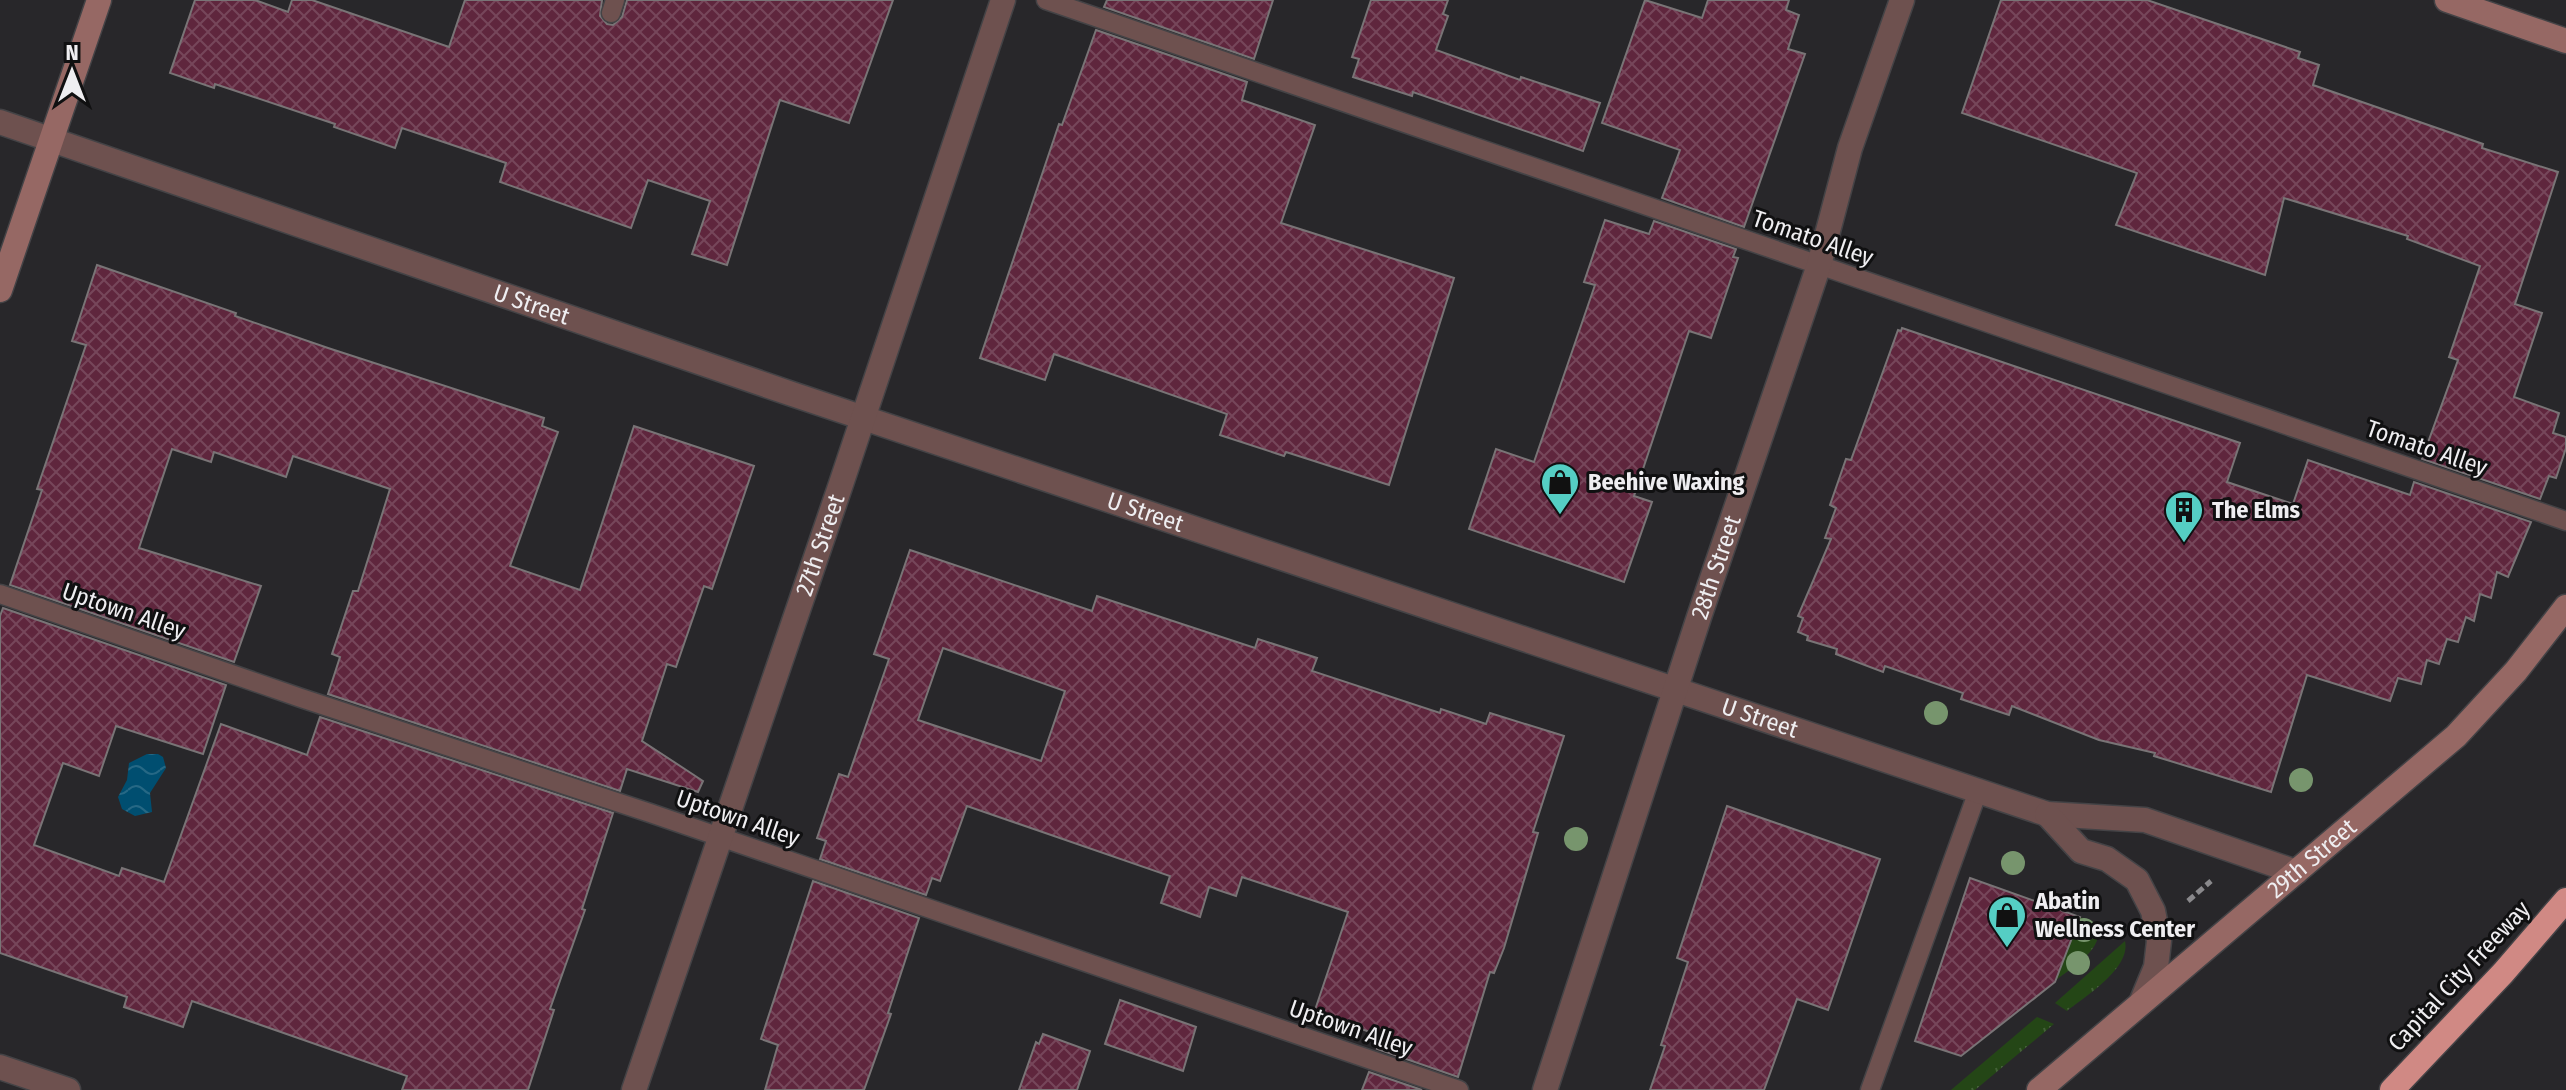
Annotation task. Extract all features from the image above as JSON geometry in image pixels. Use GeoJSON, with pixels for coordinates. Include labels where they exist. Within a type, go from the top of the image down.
{"type":"FeatureCollection","features":[{"type":"Feature","properties":{"kind":"highway","name":"Capital City Freeway"},"geometry":{"type":"LineString","coordinates":[[2392,1090],[2503,973],[2566,900]]}},
{"type":"Feature","properties":{"kind":"main road"},"geometry":{"type":"LineString","coordinates":[[0,290],[99,0]]}},
{"type":"Feature","properties":{"kind":"main road"},"geometry":{"type":"LineString","coordinates":[[2447,0],[2566,41]]}},
{"type":"Feature","properties":{"kind":"main road","name":"29th Street"},"geometry":{"type":"LineString","coordinates":[[2039,1090],[2456,736],[2516,671],[2566,607]]}},
{"type":"Feature","properties":{"kind":"street","name":"27th Street"},"geometry":{"type":"LineString","coordinates":[[634,1090],[1003,0]]}},
{"type":"Feature","properties":{"kind":"street","name":"28th Street"},"geometry":{"type":"LineString","coordinates":[[1545,1090],[1819,265],[1850,148],[1902,0]]}},
{"type":"Feature","properties":{"kind":"street","name":"U Street"},"geometry":{"type":"LineString","coordinates":[[0,122],[863,417],[2047,814],[2145,820],[2296,872]]}},
{"type":"Feature","properties":{"kind":"street"},"geometry":{"type":"LineString","coordinates":[[2047,814],[2081,851],[2107,859],[2137,880],[2153,911],[2159,941],[2156,967],[2141,1003]]}},
{"type":"Feature","properties":{"kind":"street"},"geometry":{"type":"LineString","coordinates":[[0,1067],[68,1090]]}},
{"type":"Feature","properties":{"kind":"lane","name":"Tomato Alley"},"geometry":{"type":"LineString","coordinates":[[1046,0],[2566,521]]}},
{"type":"Feature","properties":{"kind":"lane","name":"Uptown Alley"},"geometry":{"type":"LineString","coordinates":[[0,594],[1459,1090]]}},
{"type":"Feature","properties":{"kind":"lane"},"geometry":{"type":"LineString","coordinates":[[1870,1090],[1978,791]]}},
{"type":"Feature","properties":{"kind":"path"},"geometry":{"type":"LineString","coordinates":[[2181,906],[2216,877]]}},
{"type":"Feature","properties":{"kind":"green space"},"geometry":{"type":"Polygon","coordinates":[[[2080,917],[2097,924],[2097,941],[2086,957],[2055,981],[2080,917]]]}},
{"type":"Feature","properties":{"kind":"green space"},"geometry":{"type":"Polygon","coordinates":[[[2125,941],[2121,961],[2095,989],[2067,1011],[2055,1003],[2125,941]]]}},
{"type":"Feature","properties":{"kind":"green space"},"geometry":{"type":"Polygon","coordinates":[[[2037,1017],[2054,1024],[1975,1090],[1951,1090],[2037,1017]]]}},
{"type":"Feature","properties":{"kind":"water"},"geometry":{"type":"Polygon","coordinates":[[[147,754],[163,757],[166,768],[150,793],[152,812],[135,816],[122,809],[118,797],[127,780],[129,763],[147,754]]]}},
{"type":"Feature","properties":{"kind":"building"},"geometry":{"type":"Polygon","coordinates":[[[195,0],[255,0],[288,12],[292,0],[312,0],[449,47],[465,0],[602,0],[600,16],[607,24],[613,25],[622,17],[627,0],[893,0],[849,123],[780,100],[727,265],[692,254],[710,201],[648,180],[631,228],[500,182],[506,163],[402,128],[395,148],[334,127],[335,124],[215,84],[214,88],[170,73],[195,0]]]}},
{"type":"Feature","properties":{"kind":"building"},"geometry":{"type":"Polygon","coordinates":[[[1107,0],[1273,0],[1254,59],[1104,7],[1107,0]]]}},
{"type":"Feature","properties":{"kind":"building"},"geometry":{"type":"Polygon","coordinates":[[[1371,0],[1448,0],[1443,14],[1448,16],[1436,50],[1520,80],[1521,77],[1600,103],[1583,151],[1413,92],[1412,96],[1353,77],[1359,59],[1352,57],[1371,0]]]}},
{"type":"Feature","properties":{"kind":"building"},"geometry":{"type":"Polygon","coordinates":[[[1645,0],[1702,18],[1708,0],[1789,0],[1786,10],[1799,15],[1788,49],[1805,54],[1744,227],[1662,198],[1680,150],[1602,123],[1645,0]]]}},
{"type":"Feature","properties":{"kind":"building"},"geometry":{"type":"Polygon","coordinates":[[[2001,0],[2147,0],[2300,52],[2298,58],[2319,65],[2313,85],[2483,144],[2482,148],[2558,172],[2515,304],[2542,313],[2514,397],[2559,413],[2553,433],[2566,437],[2566,448],[2556,478],[2549,476],[2540,499],[2422,459],[2458,360],[2449,357],[2480,266],[2407,239],[2408,236],[2284,198],[2265,275],[2116,225],[2137,173],[1962,113],[2001,0]]]}},
{"type":"Feature","properties":{"kind":"building"},"geometry":{"type":"Polygon","coordinates":[[[1096,30],[1247,82],[1242,100],[1315,125],[1281,223],[1454,278],[1389,485],[1286,452],[1284,456],[1220,435],[1227,414],[1054,354],[1045,380],[980,358],[1059,124],[1062,125],[1096,30]]]}},
{"type":"Feature","properties":{"kind":"building"},"geometry":{"type":"Polygon","coordinates":[[[1605,220],[1649,234],[1654,221],[1736,249],[1733,257],[1738,258],[1711,338],[1689,331],[1634,496],[1652,502],[1624,582],[1469,529],[1496,449],[1534,462],[1595,285],[1584,282],[1605,220]]]}},
{"type":"Feature","properties":{"kind":"building"},"geometry":{"type":"Polygon","coordinates":[[[97,265],[328,348],[544,418],[542,426],[558,432],[510,566],[580,590],[634,426],[754,466],[712,589],[704,586],[676,667],[667,664],[642,741],[703,781],[698,792],[627,769],[620,791],[328,694],[340,657],[332,654],[353,591],[358,591],[390,489],[293,456],[286,477],[214,452],[211,462],[172,449],[139,548],[261,586],[234,662],[10,585],[42,490],[37,489],[86,345],[72,341],[97,265]]]}},
{"type":"Feature","properties":{"kind":"building"},"geometry":{"type":"Polygon","coordinates":[[[1902,328],[2240,443],[2227,482],[2293,504],[2308,460],[2410,495],[2414,482],[2531,522],[2508,577],[2497,572],[2491,598],[2480,594],[2474,621],[2466,617],[2458,642],[2447,639],[2439,664],[2427,660],[2421,684],[2398,678],[2390,701],[2307,675],[2271,792],[2154,756],[2155,753],[2099,740],[2012,706],[2009,715],[1961,699],[1963,693],[1885,666],[1883,672],[1836,654],[1837,649],[1807,640],[1808,636],[1798,632],[1803,618],[1798,616],[1831,539],[1825,538],[1836,508],[1830,505],[1846,459],[1851,460],[1898,330],[1902,328]]]}},
{"type":"Feature","properties":{"kind":"building"},"geometry":{"type":"Polygon","coordinates":[[[910,550],[1092,611],[1097,596],[1255,648],[1258,639],[1317,658],[1312,671],[1440,713],[1441,709],[1486,724],[1490,713],[1564,736],[1533,832],[1538,833],[1504,948],[1494,973],[1490,972],[1458,1077],[1377,1049],[1382,1036],[1314,1013],[1348,912],[1242,877],[1236,896],[1209,887],[1200,917],[1161,903],[1170,876],[967,806],[940,881],[932,878],[926,895],[820,859],[826,841],[817,838],[839,774],[848,777],[889,659],[874,654],[910,550]],[[943,648],[918,720],[1041,761],[1065,691],[943,648]]]}},
{"type":"Feature","properties":{"kind":"building"},"geometry":{"type":"Polygon","coordinates":[[[3,608],[226,685],[203,754],[116,726],[99,776],[63,763],[34,845],[119,876],[122,868],[164,882],[221,724],[307,755],[320,717],[613,813],[582,909],[585,910],[550,1009],[554,1010],[528,1090],[402,1090],[407,1076],[192,1001],[183,1027],[124,1007],[127,997],[0,953],[0,616],[3,608]]]}},
{"type":"Feature","properties":{"kind":"building"},"geometry":{"type":"Polygon","coordinates":[[[1727,806],[1880,859],[1828,1010],[1797,999],[1764,1090],[1650,1090],[1688,962],[1677,958],[1727,806]]]}},
{"type":"Feature","properties":{"kind":"building","name":"Abatin Wellness Center"},"geometry":{"type":"Polygon","coordinates":[[[1970,878],[2080,917],[2055,982],[1961,1056],[1915,1041],[1970,878]]]}},
{"type":"Feature","properties":{"kind":"building"},"geometry":{"type":"Polygon","coordinates":[[[813,881],[919,918],[888,1013],[891,1014],[864,1090],[765,1090],[778,1045],[761,1039],[813,881]]]}},
{"type":"Feature","properties":{"kind":"building"},"geometry":{"type":"Polygon","coordinates":[[[1120,1000],[1196,1027],[1183,1071],[1105,1044],[1120,1000]]]}},
{"type":"Feature","properties":{"kind":"building"},"geometry":{"type":"Polygon","coordinates":[[[1043,1034],[1090,1051],[1077,1090],[1019,1090],[1036,1042],[1039,1044],[1043,1034]]]}},
{"type":"Feature","properties":{"kind":"building"},"geometry":{"type":"Polygon","coordinates":[[[1369,1072],[1422,1090],[1362,1090],[1369,1072]]]}},
{"type":"Feature","properties":{"kind":"place","name":"Beehive Waxing"},"geometry":{"type":"Point","coordinates":[1560,516]}},
{"type":"Feature","properties":{"kind":"place","name":"The Elms"},"geometry":{"type":"Point","coordinates":[2184,544]}},
{"type":"Feature","properties":{"kind":"place","name":"Abatin Wellness Center"},"geometry":{"type":"Point","coordinates":[2007,949]}}]}
